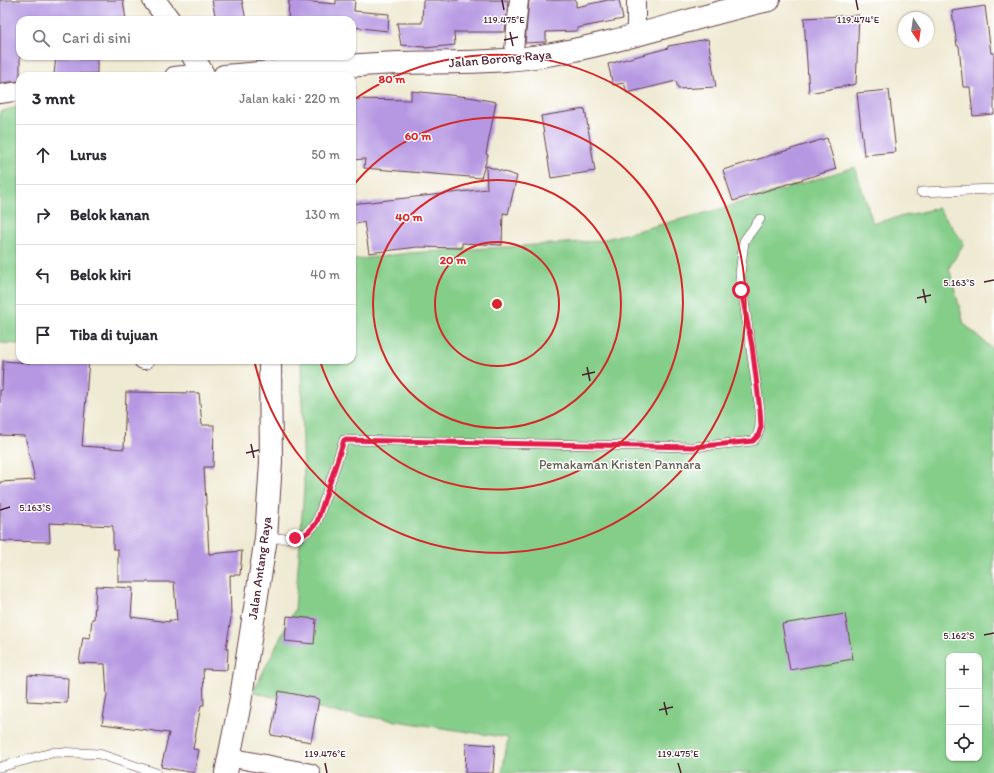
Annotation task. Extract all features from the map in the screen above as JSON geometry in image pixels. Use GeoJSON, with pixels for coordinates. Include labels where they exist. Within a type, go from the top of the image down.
{"type":"FeatureCollection","features":[{"type":"Feature","properties":{"kind":"main road"},"geometry":{"type":"LineString","coordinates":[[154,0],[167,16]]}},
{"type":"Feature","properties":{"kind":"main road","name":"Jalan Borong Raya"},"geometry":{"type":"LineString","coordinates":[[206,70],[461,63],[513,59],[565,52],[636,36],[769,0]]}},
{"type":"Feature","properties":{"kind":"main road","name":"Jalan Antang Raya"},"geometry":{"type":"LineString","coordinates":[[228,765],[240,703],[266,538],[271,462],[270,364]]}},
{"type":"Feature","properties":{"kind":"street"},"geometry":{"type":"LineString","coordinates":[[513,59],[519,0]]}},
{"type":"Feature","properties":{"kind":"street"},"geometry":{"type":"LineString","coordinates":[[636,0],[636,36]]}},
{"type":"Feature","properties":{"kind":"street"},"geometry":{"type":"LineString","coordinates":[[195,72],[206,70]]}},
{"type":"Feature","properties":{"kind":"street"},"geometry":{"type":"LineString","coordinates":[[0,94],[16,92]]}},
{"type":"Feature","properties":{"kind":"street"},"geometry":{"type":"LineString","coordinates":[[228,765],[311,773]]}},
{"type":"Feature","properties":{"kind":"lane"},"geometry":{"type":"LineString","coordinates":[[921,192],[994,189]]}},
{"type":"Feature","properties":{"kind":"lane"},"geometry":{"type":"LineString","coordinates":[[266,538],[295,538],[305,536],[311,530],[317,522],[344,440],[694,447],[753,441],[758,436],[761,427],[760,410],[740,274],[744,241],[760,219]]}},
{"type":"Feature","properties":{"kind":"lane"},"geometry":{"type":"LineString","coordinates":[[0,767],[55,752],[99,754],[156,773]]}},
{"type":"Feature","properties":{"kind":"green space"},"geometry":{"type":"Polygon","coordinates":[[[16,107],[16,344],[0,343],[0,112],[16,107]]]}},
{"type":"Feature","properties":{"kind":"green space","name":"Pemakaman Kristen Pannara"},"geometry":{"type":"Polygon","coordinates":[[[855,167],[873,223],[938,208],[964,243],[949,268],[964,324],[994,350],[994,773],[502,773],[508,738],[343,714],[253,692],[295,609],[304,488],[301,364],[356,364],[356,260],[409,253],[598,241],[716,210],[855,167]]]}},
{"type":"Feature","properties":{"kind":"building"},"geometry":{"type":"Polygon","coordinates":[[[0,0],[123,0],[125,16],[16,16],[16,60],[20,60],[20,72],[16,72],[16,81],[0,83],[0,0]]]}},
{"type":"Feature","properties":{"kind":"building"},"geometry":{"type":"Polygon","coordinates":[[[212,0],[242,0],[245,16],[215,16],[212,0]]]}},
{"type":"Feature","properties":{"kind":"building"},"geometry":{"type":"Polygon","coordinates":[[[289,0],[336,4],[336,0],[355,0],[354,11],[389,14],[388,31],[356,27],[356,16],[288,16],[289,0]]]}},
{"type":"Feature","properties":{"kind":"building"},"geometry":{"type":"Polygon","coordinates":[[[423,0],[508,0],[505,32],[454,32],[455,45],[425,48],[401,45],[397,23],[422,23],[423,0]]]}},
{"type":"Feature","properties":{"kind":"building"},"geometry":{"type":"Polygon","coordinates":[[[529,0],[576,0],[576,7],[608,0],[619,0],[623,19],[577,28],[577,31],[546,32],[546,42],[525,43],[529,0]]]}},
{"type":"Feature","properties":{"kind":"building"},"geometry":{"type":"Polygon","coordinates":[[[985,6],[991,53],[994,53],[994,114],[973,116],[970,87],[963,87],[959,46],[957,46],[952,11],[985,6]]]}},
{"type":"Feature","properties":{"kind":"building"},"geometry":{"type":"Polygon","coordinates":[[[859,15],[856,84],[809,93],[804,18],[859,15]]]}},
{"type":"Feature","properties":{"kind":"building"},"geometry":{"type":"Polygon","coordinates":[[[708,39],[716,87],[678,89],[676,81],[627,93],[624,83],[613,85],[608,64],[668,48],[668,46],[708,39]]]}},
{"type":"Feature","properties":{"kind":"building"},"geometry":{"type":"Polygon","coordinates":[[[56,60],[97,60],[97,72],[54,72],[56,60]]]}},
{"type":"Feature","properties":{"kind":"building"},"geometry":{"type":"Polygon","coordinates":[[[889,90],[896,152],[864,155],[857,93],[889,90]]]}},
{"type":"Feature","properties":{"kind":"building"},"geometry":{"type":"Polygon","coordinates":[[[411,91],[469,97],[496,102],[486,154],[488,155],[481,178],[364,168],[365,159],[356,160],[356,99],[411,100],[411,91]]]}},
{"type":"Feature","properties":{"kind":"building"},"geometry":{"type":"Polygon","coordinates":[[[585,109],[595,171],[551,178],[541,116],[585,109]]]}},
{"type":"Feature","properties":{"kind":"building"},"geometry":{"type":"Polygon","coordinates":[[[827,138],[836,169],[733,201],[723,170],[827,138]]]}},
{"type":"Feature","properties":{"kind":"building"},"geometry":{"type":"Polygon","coordinates":[[[486,166],[517,176],[508,214],[503,213],[502,245],[462,243],[462,248],[417,247],[369,253],[364,222],[356,224],[356,204],[487,189],[486,166]]]}},
{"type":"Feature","properties":{"kind":"building"},"geometry":{"type":"Polygon","coordinates":[[[3,361],[16,362],[16,364],[89,364],[82,446],[124,449],[126,392],[199,393],[202,425],[214,425],[213,467],[204,467],[209,554],[242,551],[240,575],[230,575],[231,618],[226,648],[228,649],[227,670],[203,669],[204,705],[201,705],[193,749],[199,750],[194,773],[161,767],[169,733],[102,724],[107,695],[105,664],[79,663],[83,637],[90,638],[92,619],[94,619],[96,586],[133,588],[131,617],[169,622],[169,620],[177,621],[174,582],[118,582],[118,549],[113,549],[113,526],[49,523],[50,542],[0,541],[0,482],[35,480],[25,436],[0,435],[0,390],[2,390],[3,361]]]}},
{"type":"Feature","properties":{"kind":"building"},"geometry":{"type":"Polygon","coordinates":[[[845,614],[853,659],[790,670],[782,624],[845,614]]]}},
{"type":"Feature","properties":{"kind":"building"},"geometry":{"type":"Polygon","coordinates":[[[287,616],[316,619],[314,644],[285,641],[287,616]]]}},
{"type":"Feature","properties":{"kind":"building"},"geometry":{"type":"Polygon","coordinates":[[[28,675],[68,678],[67,703],[27,701],[28,675]]]}},
{"type":"Feature","properties":{"kind":"building"},"geometry":{"type":"Polygon","coordinates":[[[279,691],[319,699],[311,742],[271,735],[279,691]]]}},
{"type":"Feature","properties":{"kind":"building"},"geometry":{"type":"Polygon","coordinates":[[[466,743],[495,745],[493,773],[465,773],[466,743]]]}},
{"type":"Feature","properties":{"kind":"route"},"geometry":{"type":"LineString","coordinates":[[295,538],[305,536],[317,522],[344,440],[694,447],[753,441],[758,436],[761,427],[760,410],[752,346],[741,290]]}}]}
